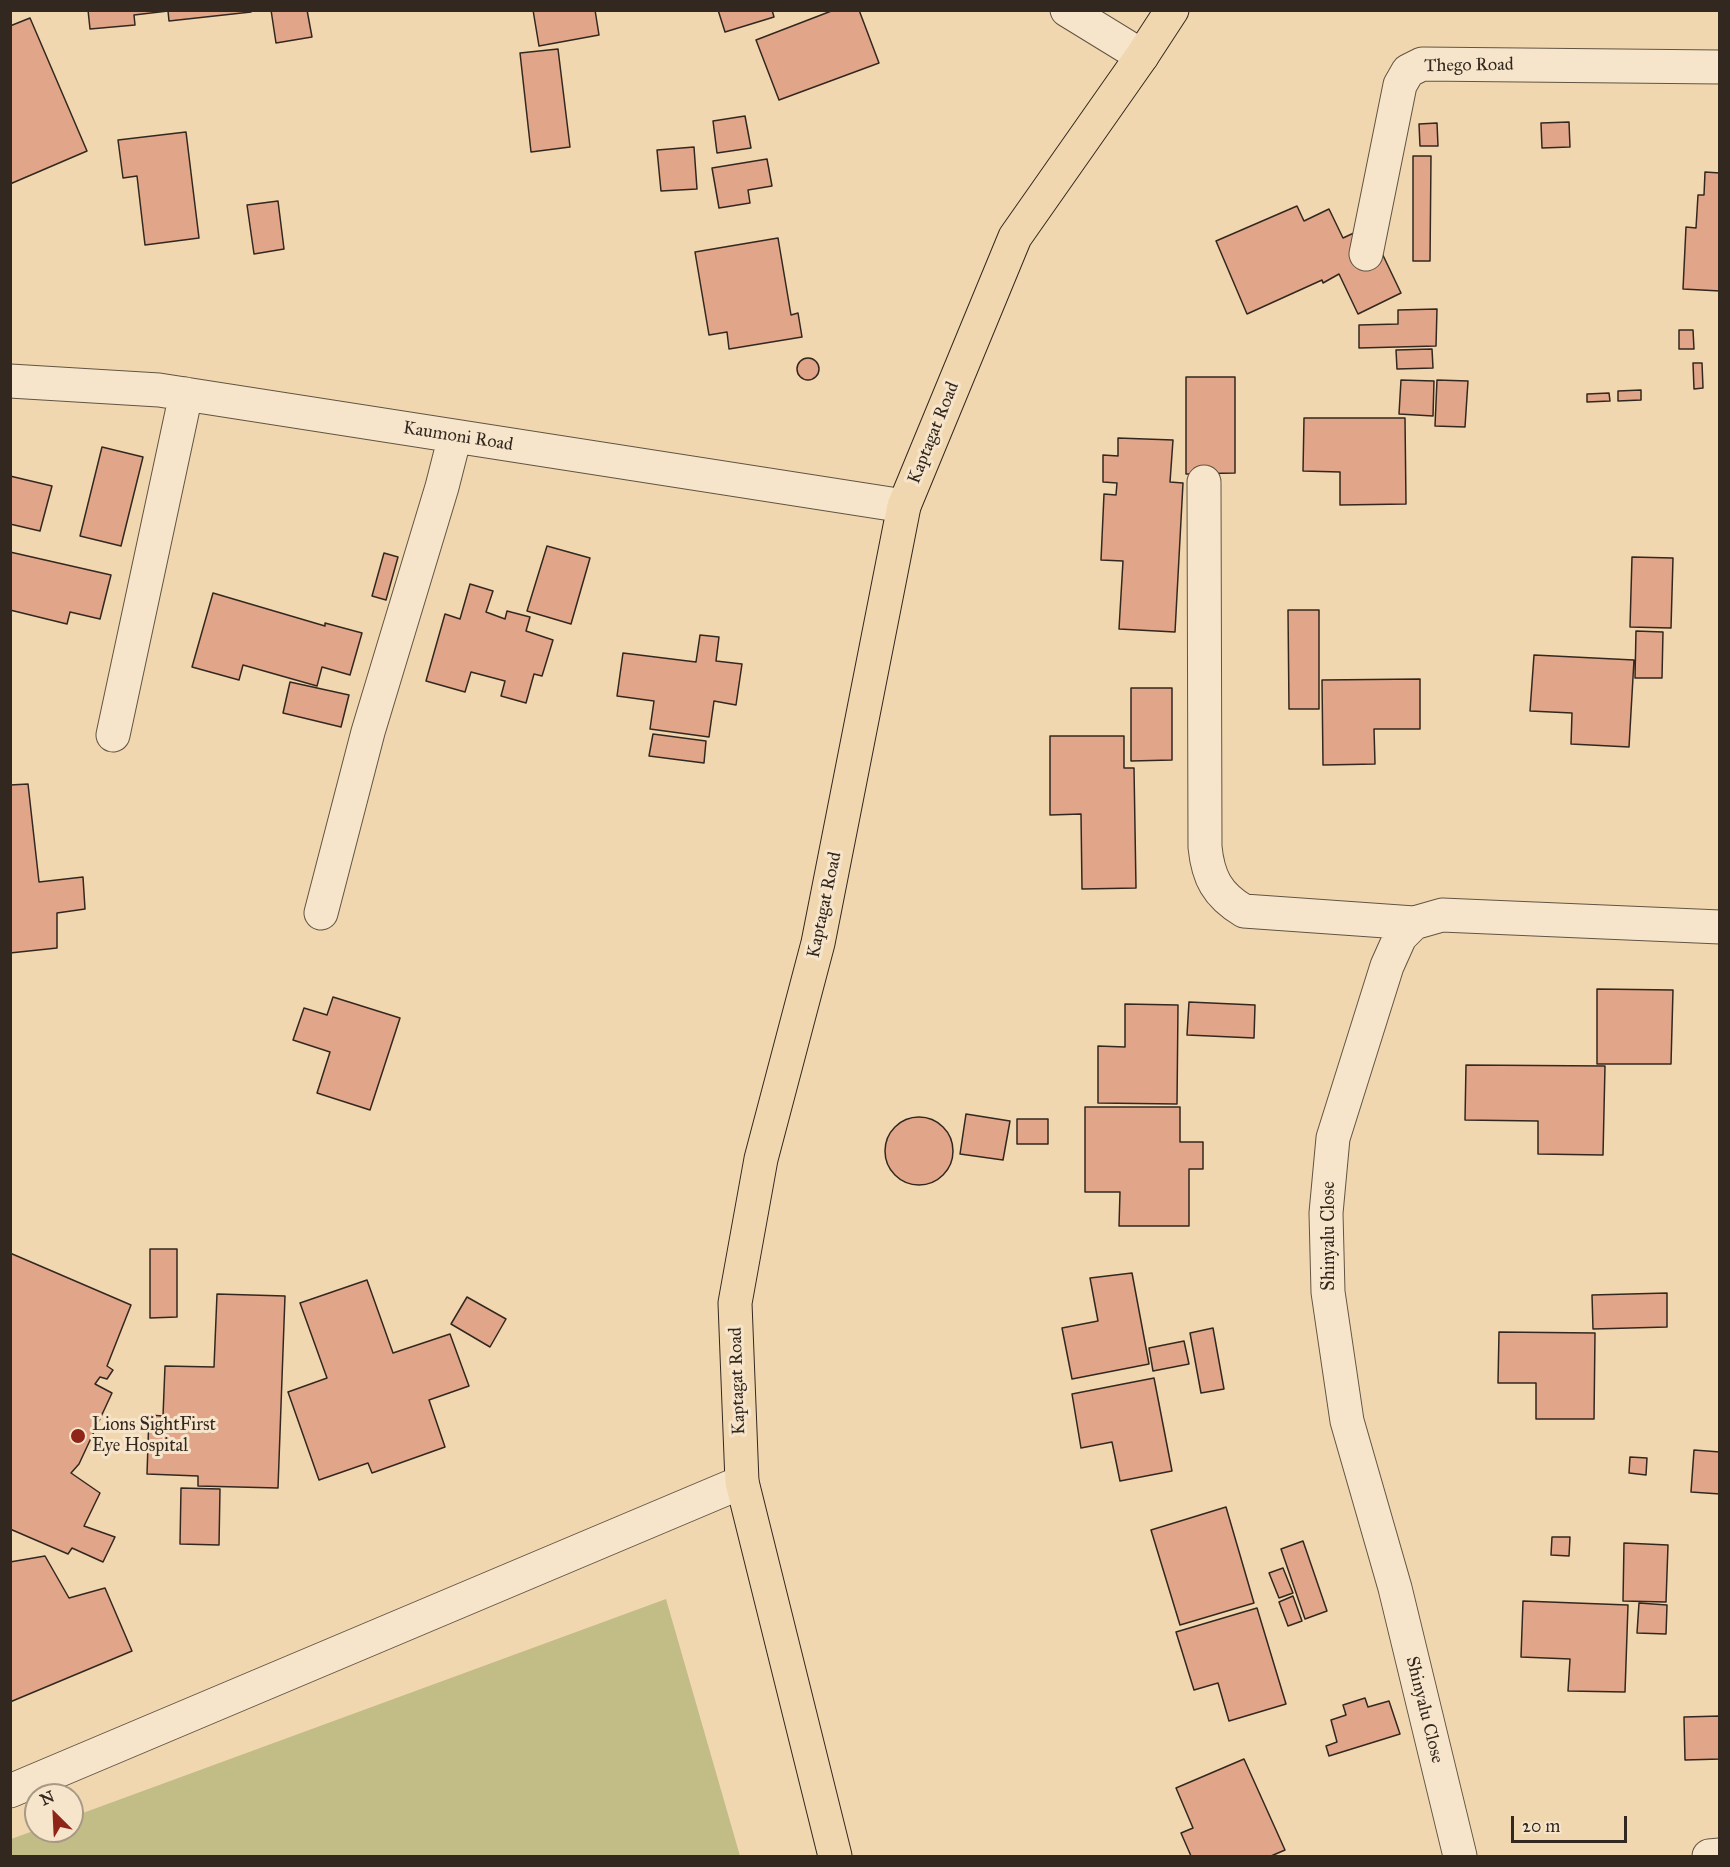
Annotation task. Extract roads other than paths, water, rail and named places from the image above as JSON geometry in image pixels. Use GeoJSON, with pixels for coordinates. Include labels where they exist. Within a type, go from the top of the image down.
{"type":"FeatureCollection","features":[{"type":"Feature","properties":{"kind":"main road","name":"Kaptagat Road"},"geometry":{"type":"LineString","coordinates":[[835,1857],[742,1482],[735,1304],[761,1159],[818,943],[904,506],[1015,237],[1143,56],[1172,10]]}},
{"type":"Feature","properties":{"kind":"street"},"geometry":{"type":"LineString","coordinates":[[1067,10],[1143,56]]}},
{"type":"Feature","properties":{"kind":"street","name":"Thego Road"},"geometry":{"type":"LineString","coordinates":[[1366,254],[1400,85],[1408,70],[1422,64],[1719,68]]}},
{"type":"Feature","properties":{"kind":"street","name":"Kaumoni Road"},"geometry":{"type":"LineString","coordinates":[[10,381],[159,390],[904,506]]}},
{"type":"Feature","properties":{"kind":"street"},"geometry":{"type":"LineString","coordinates":[[113,735],[186,394]]}},
{"type":"Feature","properties":{"kind":"street"},"geometry":{"type":"LineString","coordinates":[[321,913],[368,732],[442,488],[455,436]]}},
{"type":"Feature","properties":{"kind":"street"},"geometry":{"type":"LineString","coordinates":[[1204,482],[1204,847],[1207,868],[1229,902],[1244,911],[1414,922],[1442,915],[1719,927]]}},
{"type":"Feature","properties":{"kind":"street","name":"Shinyalu Close"},"geometry":{"type":"LineString","coordinates":[[1414,922],[1400,937],[1387,966],[1333,1138],[1326,1213],[1328,1292],[1347,1421],[1395,1588],[1460,1857]]}},
{"type":"Feature","properties":{"kind":"street"},"geometry":{"type":"LineString","coordinates":[[10,1791],[742,1482]]}},
{"type":"Feature","properties":{"kind":"street"},"geometry":{"type":"LineString","coordinates":[[1709,1857],[1719,1855]]}},
{"type":"Feature","properties":{"kind":"place","name":"Lions SightFirst Eye Hospital"},"geometry":{"type":"Point","coordinates":[78,1436]}}]}
